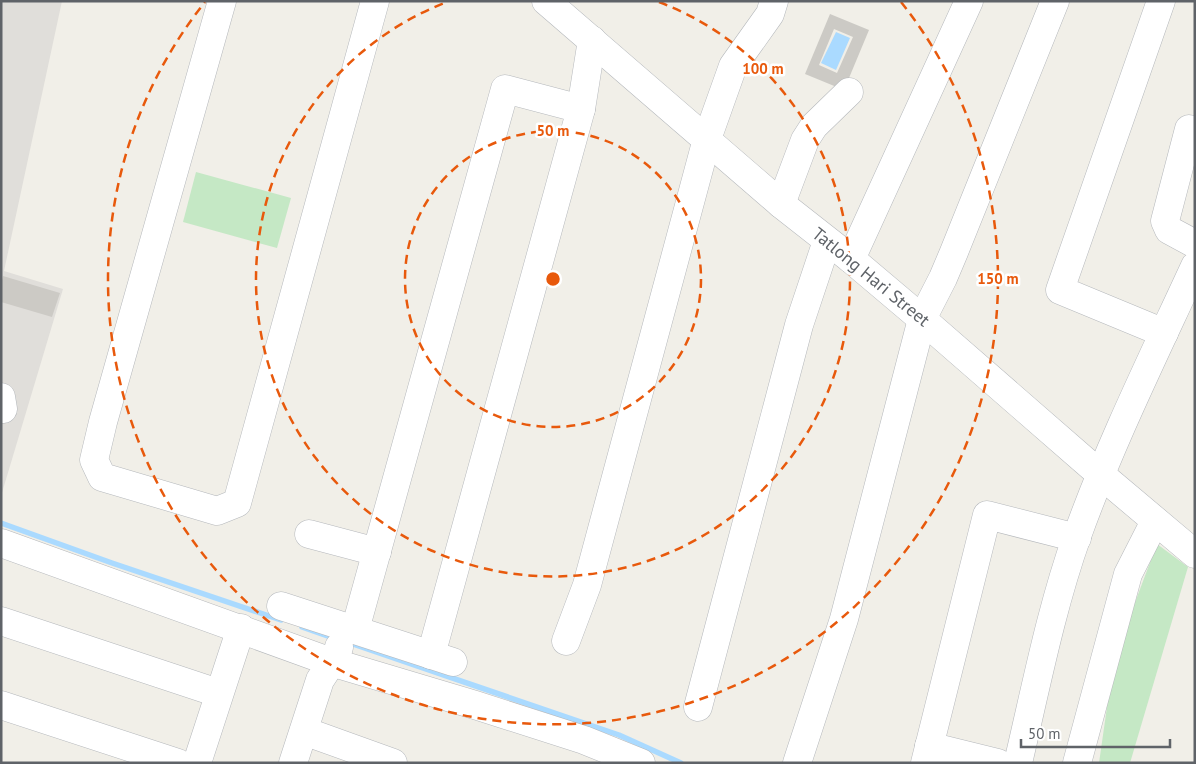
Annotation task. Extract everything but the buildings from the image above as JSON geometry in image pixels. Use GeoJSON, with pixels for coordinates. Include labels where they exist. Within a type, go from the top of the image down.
{"type":"FeatureCollection","features":[{"type":"Feature","properties":{"kind":"street"},"geometry":{"type":"LineString","coordinates":[[222,1],[103,422],[94,460],[102,478],[217,511],[237,503],[375,1]]}},
{"type":"Feature","properties":{"kind":"street","name":"Tatlong Hari Street"},"geometry":{"type":"LineString","coordinates":[[546,1],[780,204],[851,259],[1195,554]]}},
{"type":"Feature","properties":{"kind":"street"},"geometry":{"type":"LineString","coordinates":[[566,641],[586,585],[707,139],[733,66],[770,14],[774,1]]}},
{"type":"Feature","properties":{"kind":"street"},"geometry":{"type":"LineString","coordinates":[[851,259],[969,1]]}},
{"type":"Feature","properties":{"kind":"street"},"geometry":{"type":"LineString","coordinates":[[797,763],[844,619],[922,319],[954,252],[1055,1]]}},
{"type":"Feature","properties":{"kind":"street"},"geometry":{"type":"LineString","coordinates":[[1161,1],[1060,290],[1164,333]]}},
{"type":"Feature","properties":{"kind":"street"},"geometry":{"type":"LineString","coordinates":[[1,543],[241,628],[442,658],[581,109],[592,40]]}},
{"type":"Feature","properties":{"kind":"street"},"geometry":{"type":"LineString","coordinates":[[293,763],[320,680],[343,642],[377,552],[506,89],[581,109]]}},
{"type":"Feature","properties":{"kind":"street"},"geometry":{"type":"LineString","coordinates":[[780,204],[805,140],[814,126],[850,92]]}},
{"type":"Feature","properties":{"kind":"street"},"geometry":{"type":"LineString","coordinates":[[1189,129],[1165,220],[1169,230],[1195,244]]}},
{"type":"Feature","properties":{"kind":"street"},"geometry":{"type":"LineString","coordinates":[[698,707],[799,325],[827,241]]}},
{"type":"Feature","properties":{"kind":"street"},"geometry":{"type":"LineString","coordinates":[[1018,763],[1054,613],[1077,538],[1100,474],[1195,266]]}},
{"type":"Feature","properties":{"kind":"street"},"geometry":{"type":"LineString","coordinates":[[998,763],[927,754],[987,515],[1077,538]]}},
{"type":"Feature","properties":{"kind":"street"},"geometry":{"type":"LineString","coordinates":[[1077,763],[1128,574],[1155,521]]}},
{"type":"Feature","properties":{"kind":"street"},"geometry":{"type":"LineString","coordinates":[[309,534],[377,552]]}},
{"type":"Feature","properties":{"kind":"street"},"geometry":{"type":"LineString","coordinates":[[281,606],[343,642],[484,708],[584,740],[642,763]]}},
{"type":"Feature","properties":{"kind":"street"},"geometry":{"type":"LineString","coordinates":[[1,622],[218,693]]}},
{"type":"Feature","properties":{"kind":"street"},"geometry":{"type":"LineString","coordinates":[[197,763],[218,693],[241,628]]}},
{"type":"Feature","properties":{"kind":"street"},"geometry":{"type":"LineString","coordinates":[[1,705],[178,763]]}},
{"type":"Feature","properties":{"kind":"street"},"geometry":{"type":"LineString","coordinates":[[304,731],[393,763]]}},
{"type":"Feature","properties":{"kind":"shaded area"},"geometry":{"type":"Polygon","coordinates":[[[1,1],[62,1],[4,271],[63,289],[1,496],[1,1]]]}},
{"type":"Feature","properties":{"kind":"green space"},"geometry":{"type":"Polygon","coordinates":[[[196,172],[291,198],[277,248],[183,222],[196,172]]]}},
{"type":"Feature","properties":{"kind":"green space"},"geometry":{"type":"Polygon","coordinates":[[[1157,544],[1188,567],[1130,763],[1099,763],[1108,700],[1125,629],[1157,544]]]}},
{"type":"Feature","properties":{"kind":"water"},"geometry":{"type":"Polygon","coordinates":[[[836,32],[850,38],[836,70],[821,63],[836,32]]]}},
{"type":"Feature","properties":{"kind":"waterway"},"geometry":{"type":"LineString","coordinates":[[1,523],[281,620]]}},
{"type":"Feature","properties":{"kind":"waterway"},"geometry":{"type":"LineString","coordinates":[[302,627],[336,639]]}},
{"type":"Feature","properties":{"kind":"waterway"},"geometry":{"type":"LineString","coordinates":[[347,642],[619,735],[681,763]]}}]}
